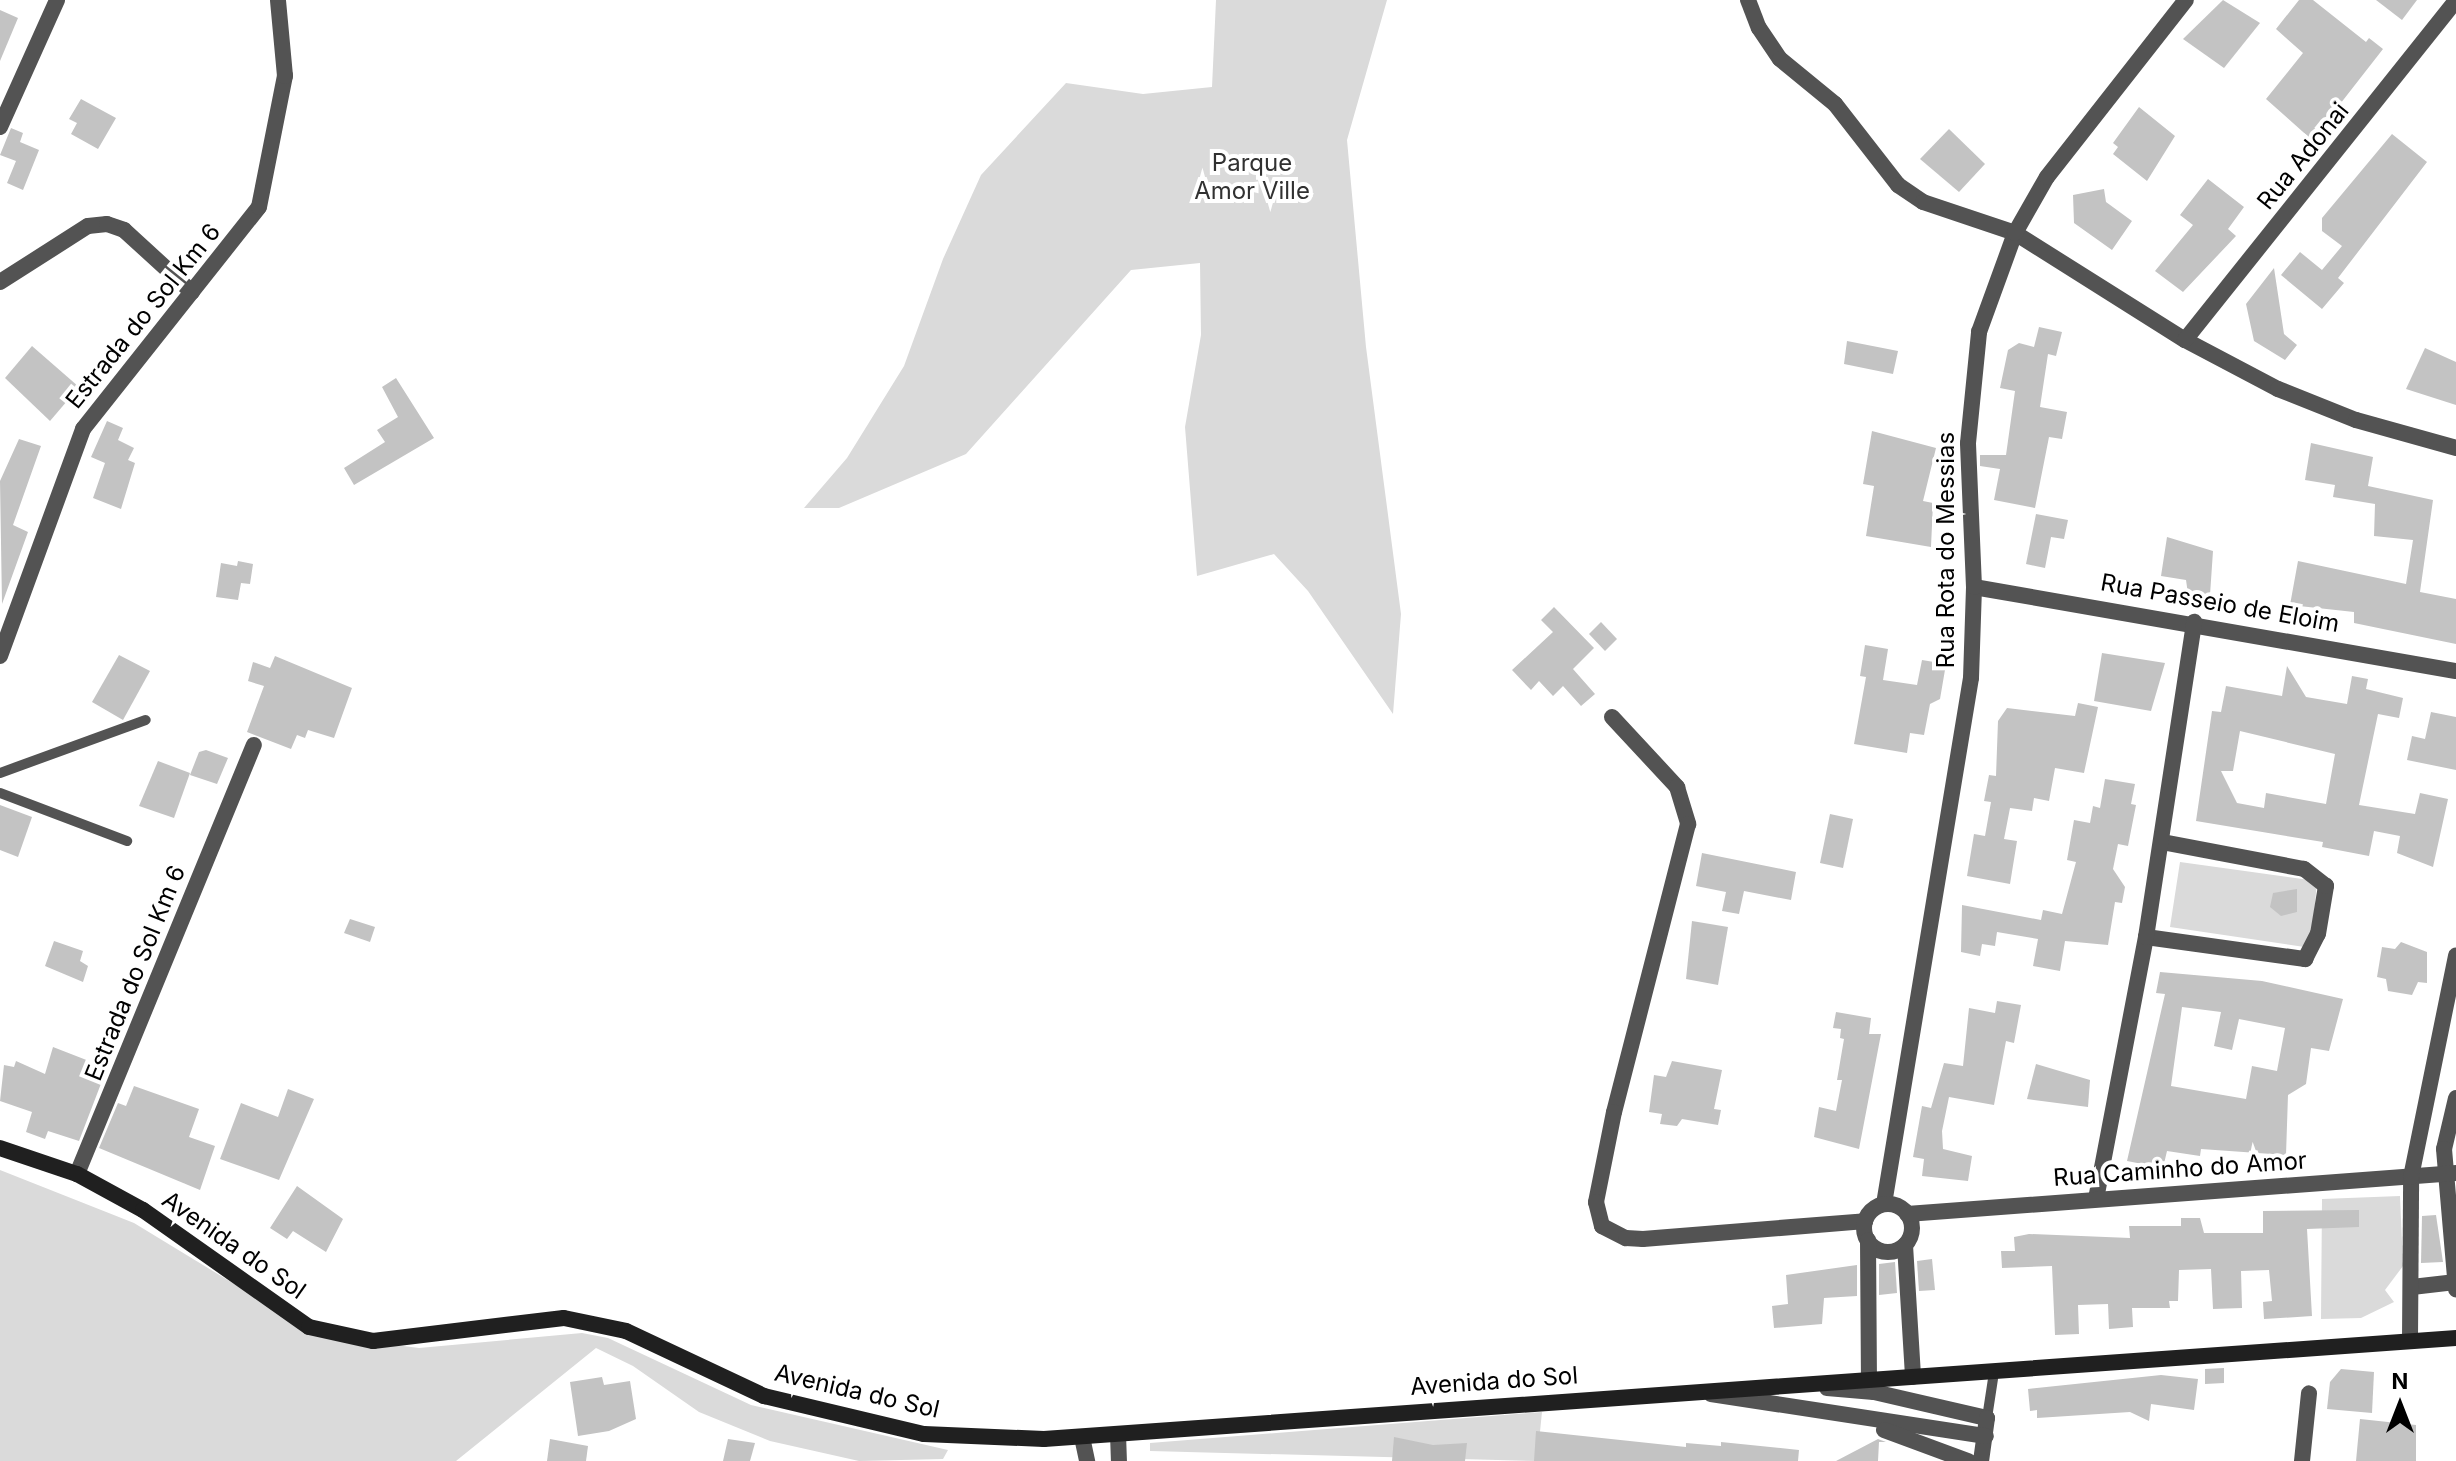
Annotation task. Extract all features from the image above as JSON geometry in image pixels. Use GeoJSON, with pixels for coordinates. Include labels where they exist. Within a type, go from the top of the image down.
{"type":"FeatureCollection","features":[{"type":"Feature","properties":{"kind":"street"},"geometry":{"type":"LineString","coordinates":[[0,127],[57,0]]}},
{"type":"Feature","properties":{"kind":"street","name":"Estrada do Sol Km 6"},"geometry":{"type":"LineString","coordinates":[[0,656],[83,429],[259,207],[285,76],[278,0]]}},
{"type":"Feature","properties":{"kind":"street"},"geometry":{"type":"LineString","coordinates":[[1748,0],[1759,28],[1780,59],[1835,104],[1898,185],[1948,214],[2015,233],[2185,340],[2278,389],[2356,420],[2456,448]]}},
{"type":"Feature","properties":{"kind":"street","name":"Rua Rota do Messias"},"geometry":{"type":"LineString","coordinates":[[1884,1204],[1971,678],[1974,587],[1967,505],[1969,405],[1988,297],[2015,233],[2047,177],[2186,0]]}},
{"type":"Feature","properties":{"kind":"street","name":"Rua Adonai"},"geometry":{"type":"LineString","coordinates":[[2185,340],[2456,1]]}},
{"type":"Feature","properties":{"kind":"street"},"geometry":{"type":"LineString","coordinates":[[0,282],[88,226],[107,224],[124,230],[192,292]]}},
{"type":"Feature","properties":{"kind":"street","name":"Rua Passeio de Eloim"},"geometry":{"type":"LineString","coordinates":[[1974,587],[2194,622],[2456,671]]}},
{"type":"Feature","properties":{"kind":"street"},"geometry":{"type":"LineString","coordinates":[[2096,1199],[2146,937],[2194,622]]}},
{"type":"Feature","properties":{"kind":"street"},"geometry":{"type":"LineString","coordinates":[[1612,717],[1677,787],[1688,824],[1614,1112],[1596,1202],[1602,1226],[1626,1238],[1643,1239],[1865,1221],[1884,1204],[1907,1214],[1911,1235],[1905,1245],[1913,1377],[2456,1338]]}},
{"type":"Feature","properties":{"kind":"street","name":"Estrada do Sol Km 6"},"geometry":{"type":"LineString","coordinates":[[77,1174],[254,745]]}},
{"type":"Feature","properties":{"kind":"street"},"geometry":{"type":"LineString","coordinates":[[2146,937],[2305,959],[2318,934],[2326,886],[2304,869],[2162,842]]}},
{"type":"Feature","properties":{"kind":"street"},"geometry":{"type":"LineString","coordinates":[[2410,1340],[2411,1177],[2456,956]]}},
{"type":"Feature","properties":{"kind":"street"},"geometry":{"type":"LineString","coordinates":[[2456,1098],[2444,1149],[2452,1173],[2456,1289]]}},
{"type":"Feature","properties":{"kind":"street","name":"Avenida do Sol"},"geometry":{"type":"LineString","coordinates":[[0,1148],[77,1174],[143,1210],[309,1327],[373,1341],[564,1318],[626,1331],[764,1396],[924,1434],[1082,1437],[1690,1390],[1913,1377]]}},
{"type":"Feature","properties":{"kind":"street","name":"Rua Caminho do Amor"},"geometry":{"type":"LineString","coordinates":[[1907,1214],[2452,1173]]}},
{"type":"Feature","properties":{"kind":"street"},"geometry":{"type":"LineString","coordinates":[[1865,1221],[1868,1240],[1869,1379]]}},
{"type":"Feature","properties":{"kind":"street"},"geometry":{"type":"LineString","coordinates":[[1868,1240],[1885,1252],[1905,1245]]}},
{"type":"Feature","properties":{"kind":"street"},"geometry":{"type":"LineString","coordinates":[[2412,1287],[2456,1282]]}},
{"type":"Feature","properties":{"kind":"street"},"geometry":{"type":"LineString","coordinates":[[1778,1385],[1874,1392],[1987,1418],[1981,1461]]}},
{"type":"Feature","properties":{"kind":"street"},"geometry":{"type":"LineString","coordinates":[[1690,1390],[1986,1436]]}},
{"type":"Feature","properties":{"kind":"street"},"geometry":{"type":"LineString","coordinates":[[2302,1461],[2309,1393]]}},
{"type":"Feature","properties":{"kind":"street"},"geometry":{"type":"LineString","coordinates":[[1825,1413],[1968,1461]]}},
{"type":"Feature","properties":{"kind":"street"},"geometry":{"type":"LineString","coordinates":[[1118,1434],[1119,1461]]}},
{"type":"Feature","properties":{"kind":"street"},"geometry":{"type":"LineString","coordinates":[[1082,1437],[1087,1461]]}},
{"type":"Feature","properties":{"kind":"lane"},"geometry":{"type":"LineString","coordinates":[[0,773],[146,720]]}},
{"type":"Feature","properties":{"kind":"lane"},"geometry":{"type":"LineString","coordinates":[[0,793],[127,841]]}},
{"type":"Feature","properties":{"kind":"lane"},"geometry":{"type":"LineString","coordinates":[[1987,1418],[1994,1372]]}},
{"type":"Feature","properties":{"kind":"green space","name":"Parque Amor Ville"},"geometry":{"type":"Polygon","coordinates":[[[1216,0],[1387,0],[1347,140],[1366,347],[1401,614],[1393,714],[1308,591],[1274,554],[1197,576],[1185,427],[1201,335],[1200,263],[1131,270],[966,454],[839,508],[804,508],[847,458],[904,366],[943,259],[981,175],[1066,83],[1143,94],[1212,87],[1216,0]]]}},
{"type":"Feature","properties":{"kind":"green space"},"geometry":{"type":"Polygon","coordinates":[[[2180,862],[2317,881],[2311,948],[2170,927],[2180,862]]]}},
{"type":"Feature","properties":{"kind":"green space"},"geometry":{"type":"Polygon","coordinates":[[[0,1170],[134,1223],[318,1335],[419,1348],[582,1333],[608,1338],[751,1405],[948,1450],[943,1459],[859,1461],[770,1441],[699,1412],[633,1366],[596,1348],[456,1461],[0,1461],[0,1170]]]}},
{"type":"Feature","properties":{"kind":"green space"},"geometry":{"type":"Polygon","coordinates":[[[2400,1196],[2403,1266],[2385,1290],[2394,1302],[2361,1318],[2321,1319],[2322,1199],[2400,1196]]]}},
{"type":"Feature","properties":{"kind":"green space"},"geometry":{"type":"Polygon","coordinates":[[[1542,1412],[1537,1461],[1150,1451],[1150,1443],[1542,1412]]]}},
{"type":"Feature","properties":{"kind":"building"},"geometry":{"type":"Polygon","coordinates":[[[2223,0],[2260,23],[2224,68],[2183,39],[2223,0]]]}},
{"type":"Feature","properties":{"kind":"building"},"geometry":{"type":"Polygon","coordinates":[[[2299,0],[2313,0],[2366,42],[2369,38],[2383,49],[2312,140],[2266,99],[2303,53],[2276,29],[2299,0]]]}},
{"type":"Feature","properties":{"kind":"building"},"geometry":{"type":"Polygon","coordinates":[[[2376,0],[2417,0],[2402,20],[2376,0]]]}},
{"type":"Feature","properties":{"kind":"building"},"geometry":{"type":"Polygon","coordinates":[[[0,10],[18,18],[0,61],[0,10]]]}},
{"type":"Feature","properties":{"kind":"building"},"geometry":{"type":"Polygon","coordinates":[[[81,99],[116,118],[98,149],[71,134],[77,123],[69,119],[81,99]]]}},
{"type":"Feature","properties":{"kind":"building"},"geometry":{"type":"Polygon","coordinates":[[[2139,107],[2175,136],[2147,181],[2113,154],[2118,147],[2113,143],[2139,107]]]}},
{"type":"Feature","properties":{"kind":"building"},"geometry":{"type":"Polygon","coordinates":[[[11,128],[23,133],[20,142],[39,150],[23,190],[7,183],[16,161],[0,155],[11,128]]]}},
{"type":"Feature","properties":{"kind":"building"},"geometry":{"type":"Polygon","coordinates":[[[1949,129],[1985,164],[1959,192],[1920,159],[1949,129]]]}},
{"type":"Feature","properties":{"kind":"building"},"geometry":{"type":"Polygon","coordinates":[[[2392,134],[2427,162],[2338,278],[2344,283],[2322,309],[2281,275],[2300,252],[2322,270],[2342,246],[2322,231],[2322,218],[2392,134]]]}},
{"type":"Feature","properties":{"kind":"building"},"geometry":{"type":"Polygon","coordinates":[[[2208,179],[2244,207],[2228,229],[2236,236],[2183,292],[2155,271],[2193,225],[2180,215],[2208,179]]]}},
{"type":"Feature","properties":{"kind":"building"},"geometry":{"type":"Polygon","coordinates":[[[2104,189],[2106,202],[2132,221],[2112,250],[2074,223],[2073,195],[2104,189]]]}},
{"type":"Feature","properties":{"kind":"building"},"geometry":{"type":"Polygon","coordinates":[[[2274,268],[2284,334],[2297,345],[2285,360],[2254,341],[2246,304],[2274,268]]]}},
{"type":"Feature","properties":{"kind":"building"},"geometry":{"type":"Polygon","coordinates":[[[2039,327],[2062,332],[2056,356],[2048,354],[2040,407],[2067,412],[2062,439],[2049,437],[2035,508],[1994,500],[2000,469],[1980,466],[1980,455],[2006,455],[2015,391],[2000,388],[2008,350],[2019,343],[2034,347],[2039,327]]]}},
{"type":"Feature","properties":{"kind":"building"},"geometry":{"type":"Polygon","coordinates":[[[1847,341],[1898,351],[1893,374],[1844,364],[1847,341]]]}},
{"type":"Feature","properties":{"kind":"building"},"geometry":{"type":"Polygon","coordinates":[[[32,346],[79,387],[50,421],[5,378],[32,346]]]}},
{"type":"Feature","properties":{"kind":"building"},"geometry":{"type":"Polygon","coordinates":[[[2425,348],[2456,362],[2456,405],[2406,389],[2425,348]]]}},
{"type":"Feature","properties":{"kind":"building"},"geometry":{"type":"Polygon","coordinates":[[[396,378],[434,438],[354,485],[344,468],[385,442],[377,430],[398,417],[382,387],[396,378]]]}},
{"type":"Feature","properties":{"kind":"building"},"geometry":{"type":"Polygon","coordinates":[[[107,421],[123,428],[118,440],[134,448],[128,460],[135,463],[121,509],[93,498],[105,463],[91,457],[107,421]]]}},
{"type":"Feature","properties":{"kind":"building"},"geometry":{"type":"Polygon","coordinates":[[[1872,431],[1936,448],[1923,501],[1933,503],[1931,547],[1866,536],[1874,486],[1863,484],[1872,431]]]}},
{"type":"Feature","properties":{"kind":"building"},"geometry":{"type":"Polygon","coordinates":[[[19,439],[41,446],[13,525],[28,532],[2,604],[0,481],[19,439]]]}},
{"type":"Feature","properties":{"kind":"building"},"geometry":{"type":"Polygon","coordinates":[[[2311,443],[2373,457],[2368,486],[2433,500],[2420,592],[2456,599],[2456,644],[2354,623],[2354,612],[2290,605],[2298,561],[2406,584],[2413,540],[2374,536],[2375,504],[2333,497],[2335,485],[2305,480],[2311,443]]]}},
{"type":"Feature","properties":{"kind":"building"},"geometry":{"type":"Polygon","coordinates":[[[2036,514],[2068,520],[2064,539],[2051,537],[2045,568],[2026,564],[2036,514]]]}},
{"type":"Feature","properties":{"kind":"building"},"geometry":{"type":"Polygon","coordinates":[[[2167,537],[2213,551],[2210,595],[2188,594],[2186,580],[2161,576],[2167,537]]]}},
{"type":"Feature","properties":{"kind":"building"},"geometry":{"type":"Polygon","coordinates":[[[238,561],[253,564],[250,584],[241,583],[238,600],[216,597],[221,563],[237,566],[238,561]]]}},
{"type":"Feature","properties":{"kind":"building"},"geometry":{"type":"Polygon","coordinates":[[[1554,607],[1594,648],[1573,669],[1595,694],[1581,706],[1563,686],[1553,696],[1539,681],[1531,690],[1512,670],[1553,632],[1541,620],[1554,607]]]}},
{"type":"Feature","properties":{"kind":"building"},"geometry":{"type":"Polygon","coordinates":[[[1601,622],[1617,639],[1605,651],[1589,634],[1601,622]]]}},
{"type":"Feature","properties":{"kind":"building"},"geometry":{"type":"Polygon","coordinates":[[[1865,645],[1888,649],[1883,680],[1917,685],[1922,660],[1946,664],[1940,699],[1930,704],[1924,735],[1910,733],[1907,753],[1854,744],[1866,677],[1860,676],[1865,645]]]}},
{"type":"Feature","properties":{"kind":"building"},"geometry":{"type":"Polygon","coordinates":[[[2102,653],[2165,663],[2151,711],[2094,701],[2102,653]]]}},
{"type":"Feature","properties":{"kind":"building"},"geometry":{"type":"Polygon","coordinates":[[[119,655],[150,671],[123,720],[92,702],[119,655]]]}},
{"type":"Feature","properties":{"kind":"building"},"geometry":{"type":"Polygon","coordinates":[[[275,656],[352,688],[334,738],[308,730],[305,738],[297,735],[291,749],[247,732],[264,686],[248,681],[253,662],[270,668],[275,656]]]}},
{"type":"Feature","properties":{"kind":"building"},"geometry":{"type":"Polygon","coordinates":[[[2287,666],[2306,697],[2347,704],[2352,676],[2368,679],[2366,689],[2403,698],[2399,718],[2378,714],[2359,805],[2415,814],[2420,793],[2448,799],[2433,867],[2397,853],[2400,836],[2374,831],[2369,856],[2322,847],[2323,842],[2196,821],[2212,711],[2221,712],[2226,686],[2282,696],[2287,666]],[[2240,731],[2233,771],[2221,771],[2237,803],[2264,808],[2266,793],[2326,804],[2335,754],[2240,731]]]}},
{"type":"Feature","properties":{"kind":"building"},"geometry":{"type":"Polygon","coordinates":[[[2078,703],[2098,707],[2084,773],[2055,768],[2049,801],[2034,798],[2032,811],[2010,808],[2004,839],[2017,841],[2010,884],[1967,876],[1974,834],[1985,836],[1991,802],[1984,801],[1989,775],[1996,776],[1998,721],[2007,708],[2075,716],[2078,703]]]}},
{"type":"Feature","properties":{"kind":"building"},"geometry":{"type":"Polygon","coordinates":[[[2431,712],[2456,717],[2456,770],[2407,760],[2412,736],[2425,739],[2431,712]]]}},
{"type":"Feature","properties":{"kind":"building"},"geometry":{"type":"Polygon","coordinates":[[[206,750],[228,758],[217,784],[190,775],[199,752],[206,750]]]}},
{"type":"Feature","properties":{"kind":"building"},"geometry":{"type":"Polygon","coordinates":[[[158,761],[190,773],[174,818],[139,806],[158,761]]]}},
{"type":"Feature","properties":{"kind":"building"},"geometry":{"type":"Polygon","coordinates":[[[2105,779],[2135,784],[2131,804],[2136,805],[2128,846],[2118,844],[2113,869],[2125,887],[2122,903],[2115,902],[2108,945],[2065,941],[2060,971],[2033,966],[2038,939],[1997,932],[1995,946],[1982,944],[1980,956],[1961,952],[1962,905],[2041,920],[2043,910],[2062,914],[2076,862],[2067,860],[2074,820],[2090,823],[2093,806],[2100,808],[2105,779]]]}},
{"type":"Feature","properties":{"kind":"building"},"geometry":{"type":"Polygon","coordinates":[[[0,805],[32,817],[18,857],[0,850],[0,805]]]}},
{"type":"Feature","properties":{"kind":"building"},"geometry":{"type":"Polygon","coordinates":[[[1830,814],[1853,819],[1843,868],[1820,863],[1830,814]]]}},
{"type":"Feature","properties":{"kind":"building"},"geometry":{"type":"Polygon","coordinates":[[[1702,853],[1796,872],[1791,900],[1744,891],[1739,914],[1722,911],[1726,892],[1696,886],[1702,853]]]}},
{"type":"Feature","properties":{"kind":"building"},"geometry":{"type":"Polygon","coordinates":[[[2297,889],[2297,912],[2281,916],[2270,907],[2273,893],[2297,889]]]}},
{"type":"Feature","properties":{"kind":"building"},"geometry":{"type":"Polygon","coordinates":[[[350,919],[375,927],[370,942],[344,933],[350,919]]]}},
{"type":"Feature","properties":{"kind":"building"},"geometry":{"type":"Polygon","coordinates":[[[1692,921],[1728,927],[1718,985],[1686,979],[1692,921]]]}},
{"type":"Feature","properties":{"kind":"building"},"geometry":{"type":"Polygon","coordinates":[[[54,941],[83,951],[80,961],[88,966],[83,982],[45,966],[54,941]]]}},
{"type":"Feature","properties":{"kind":"building"},"geometry":{"type":"Polygon","coordinates":[[[2401,942],[2427,952],[2427,983],[2418,982],[2412,995],[2388,991],[2386,979],[2377,977],[2382,947],[2395,949],[2401,942]]]}},
{"type":"Feature","properties":{"kind":"building"},"geometry":{"type":"Polygon","coordinates":[[[2160,972],[2262,981],[2343,999],[2329,1051],[2311,1048],[2306,1084],[2288,1095],[2286,1155],[2201,1149],[2200,1156],[2167,1151],[2163,1168],[2127,1161],[2165,994],[2156,993],[2160,972]],[[2182,1007],[2171,1086],[2246,1099],[2252,1066],[2277,1071],[2285,1028],[2239,1019],[2232,1050],[2214,1046],[2221,1012],[2182,1007]]]}},
{"type":"Feature","properties":{"kind":"building"},"geometry":{"type":"Polygon","coordinates":[[[1997,1001],[2021,1005],[2014,1043],[2006,1041],[1994,1105],[1949,1097],[1942,1131],[1943,1149],[1972,1156],[1968,1181],[1922,1176],[1924,1159],[1913,1157],[1922,1106],[1931,1108],[1944,1063],[1963,1066],[1969,1008],[1995,1013],[1997,1001]]]}},
{"type":"Feature","properties":{"kind":"building"},"geometry":{"type":"Polygon","coordinates":[[[1836,1012],[1871,1018],[1869,1034],[1881,1034],[1859,1149],[1814,1137],[1819,1107],[1836,1111],[1842,1080],[1837,1080],[1844,1039],[1840,1038],[1841,1029],[1833,1028],[1836,1012]]]}},
{"type":"Feature","properties":{"kind":"building"},"geometry":{"type":"Polygon","coordinates":[[[53,1047],[107,1068],[79,1141],[48,1131],[45,1139],[26,1132],[32,1112],[0,1101],[4,1065],[14,1067],[16,1061],[45,1074],[53,1047]]]}},
{"type":"Feature","properties":{"kind":"building"},"geometry":{"type":"Polygon","coordinates":[[[1672,1061],[1722,1070],[1714,1109],[1721,1110],[1718,1125],[1682,1119],[1677,1126],[1660,1124],[1662,1114],[1649,1112],[1654,1075],[1666,1077],[1672,1061]]]}},
{"type":"Feature","properties":{"kind":"building"},"geometry":{"type":"Polygon","coordinates":[[[2036,1064],[2090,1080],[2088,1107],[2027,1099],[2036,1064]]]}},
{"type":"Feature","properties":{"kind":"building"},"geometry":{"type":"Polygon","coordinates":[[[134,1086],[199,1109],[189,1137],[215,1146],[200,1190],[99,1148],[118,1103],[126,1106],[134,1086]]]}},
{"type":"Feature","properties":{"kind":"building"},"geometry":{"type":"Polygon","coordinates":[[[288,1089],[314,1099],[279,1180],[220,1159],[241,1103],[278,1117],[288,1089]]]}},
{"type":"Feature","properties":{"kind":"building"},"geometry":{"type":"Polygon","coordinates":[[[297,1186],[343,1219],[326,1252],[293,1231],[287,1239],[270,1228],[297,1186]]]}},
{"type":"Feature","properties":{"kind":"building"},"geometry":{"type":"Polygon","coordinates":[[[2359,1210],[2359,1227],[2307,1229],[2312,1316],[2264,1319],[2263,1302],[2272,1301],[2269,1270],[2241,1271],[2242,1308],[2213,1309],[2211,1269],[2179,1270],[2178,1301],[2169,1301],[2170,1308],[2132,1308],[2133,1327],[2109,1329],[2108,1304],[2078,1305],[2079,1334],[2055,1335],[2052,1266],[2002,1268],[2001,1251],[2015,1251],[2014,1237],[2029,1234],[2130,1238],[2129,1226],[2181,1226],[2181,1218],[2200,1218],[2204,1233],[2263,1233],[2263,1211],[2359,1210]]]}},
{"type":"Feature","properties":{"kind":"building"},"geometry":{"type":"Polygon","coordinates":[[[2436,1215],[2443,1262],[2421,1263],[2422,1216],[2436,1215]]]}},
{"type":"Feature","properties":{"kind":"building"},"geometry":{"type":"Polygon","coordinates":[[[1932,1259],[1935,1290],[1919,1291],[1917,1261],[1932,1259]]]}},
{"type":"Feature","properties":{"kind":"building"},"geometry":{"type":"Polygon","coordinates":[[[1895,1262],[1897,1293],[1879,1295],[1879,1264],[1895,1262]]]}},
{"type":"Feature","properties":{"kind":"building"},"geometry":{"type":"Polygon","coordinates":[[[1857,1265],[1857,1296],[1824,1298],[1822,1324],[1774,1328],[1772,1306],[1788,1304],[1786,1275],[1857,1265]]]}},
{"type":"Feature","properties":{"kind":"building"},"geometry":{"type":"Polygon","coordinates":[[[2224,1368],[2224,1383],[2205,1384],[2205,1369],[2224,1368]]]}},
{"type":"Feature","properties":{"kind":"building"},"geometry":{"type":"Polygon","coordinates":[[[2341,1369],[2374,1372],[2372,1413],[2327,1409],[2330,1382],[2341,1369]]]}},
{"type":"Feature","properties":{"kind":"building"},"geometry":{"type":"Polygon","coordinates":[[[2161,1375],[2198,1379],[2194,1410],[2151,1404],[2149,1421],[2130,1412],[2037,1418],[2037,1410],[2030,1411],[2028,1389],[2161,1375]]]}},
{"type":"Feature","properties":{"kind":"building"},"geometry":{"type":"Polygon","coordinates":[[[602,1377],[604,1385],[630,1381],[636,1419],[609,1431],[578,1436],[570,1382],[602,1377]]]}},
{"type":"Feature","properties":{"kind":"building"},"geometry":{"type":"Polygon","coordinates":[[[2360,1419],[2416,1425],[2416,1461],[2356,1461],[2360,1419]]]}},
{"type":"Feature","properties":{"kind":"building"},"geometry":{"type":"Polygon","coordinates":[[[1536,1431],[1686,1447],[1686,1443],[1721,1446],[1721,1442],[1799,1450],[1798,1461],[1534,1461],[1536,1431]]]}},
{"type":"Feature","properties":{"kind":"building"},"geometry":{"type":"Polygon","coordinates":[[[1394,1437],[1433,1445],[1467,1443],[1465,1461],[1392,1461],[1394,1437]]]}},
{"type":"Feature","properties":{"kind":"building"},"geometry":{"type":"Polygon","coordinates":[[[550,1439],[588,1446],[586,1461],[547,1461],[550,1439]]]}},
{"type":"Feature","properties":{"kind":"building"},"geometry":{"type":"Polygon","coordinates":[[[728,1439],[755,1443],[750,1461],[723,1461],[728,1439]]]}},
{"type":"Feature","properties":{"kind":"building"},"geometry":{"type":"Polygon","coordinates":[[[1878,1439],[1886,1442],[1879,1442],[1878,1461],[1836,1461],[1878,1439]]]}}]}
